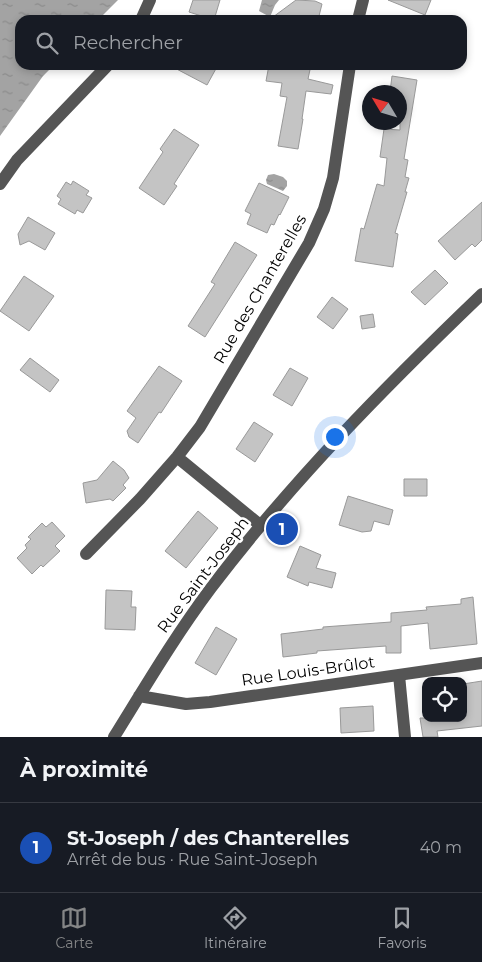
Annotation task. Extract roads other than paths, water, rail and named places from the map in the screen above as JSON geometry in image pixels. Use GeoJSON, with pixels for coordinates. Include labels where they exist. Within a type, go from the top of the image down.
{"type":"FeatureCollection","features":[{"type":"Feature","properties":{"kind":"street"},"geometry":{"type":"LineString","coordinates":[[143,15],[150,0]]}},
{"type":"Feature","properties":{"kind":"street"},"geometry":{"type":"LineString","coordinates":[[359,15],[363,0]]}},
{"type":"Feature","properties":{"kind":"street"},"geometry":{"type":"LineString","coordinates":[[0,184],[17,160],[103,70]]}},
{"type":"Feature","properties":{"kind":"street","name":"Rue des Chanterelles"},"geometry":{"type":"LineString","coordinates":[[86,554],[140,499],[177,457],[200,427],[309,243],[324,209],[333,178],[349,70]]}},
{"type":"Feature","properties":{"kind":"street","name":"Rue Saint-Joseph"},"geometry":{"type":"LineString","coordinates":[[114,737],[166,652],[210,589],[260,525],[354,422],[482,294]]}},
{"type":"Feature","properties":{"kind":"street"},"geometry":{"type":"LineString","coordinates":[[177,457],[260,525]]}},
{"type":"Feature","properties":{"kind":"street","name":"Rue Louis-Brûlot"},"geometry":{"type":"LineString","coordinates":[[139,696],[186,704],[210,702],[482,663]]}},
{"type":"Feature","properties":{"kind":"street"},"geometry":{"type":"LineString","coordinates":[[399,675],[404,737]]}},
{"type":"Feature","properties":{"kind":"water"},"geometry":{"type":"Polygon","coordinates":[[[0,0],[118,0],[103,15],[15,15],[15,70],[49,70],[0,136],[0,0]]]}},
{"type":"Feature","properties":{"kind":"water"},"geometry":{"type":"Polygon","coordinates":[[[262,0],[279,0],[271,15],[259,11],[262,0]]]}},
{"type":"Feature","properties":{"kind":"water"},"geometry":{"type":"Polygon","coordinates":[[[274,174],[283,177],[287,181],[287,186],[283,191],[267,184],[268,175],[274,174]]]}},
{"type":"Feature","properties":{"kind":"place","name":"St-Joseph / des Chanterelles"},"geometry":{"type":"Point","coordinates":[282,529]}}]}
